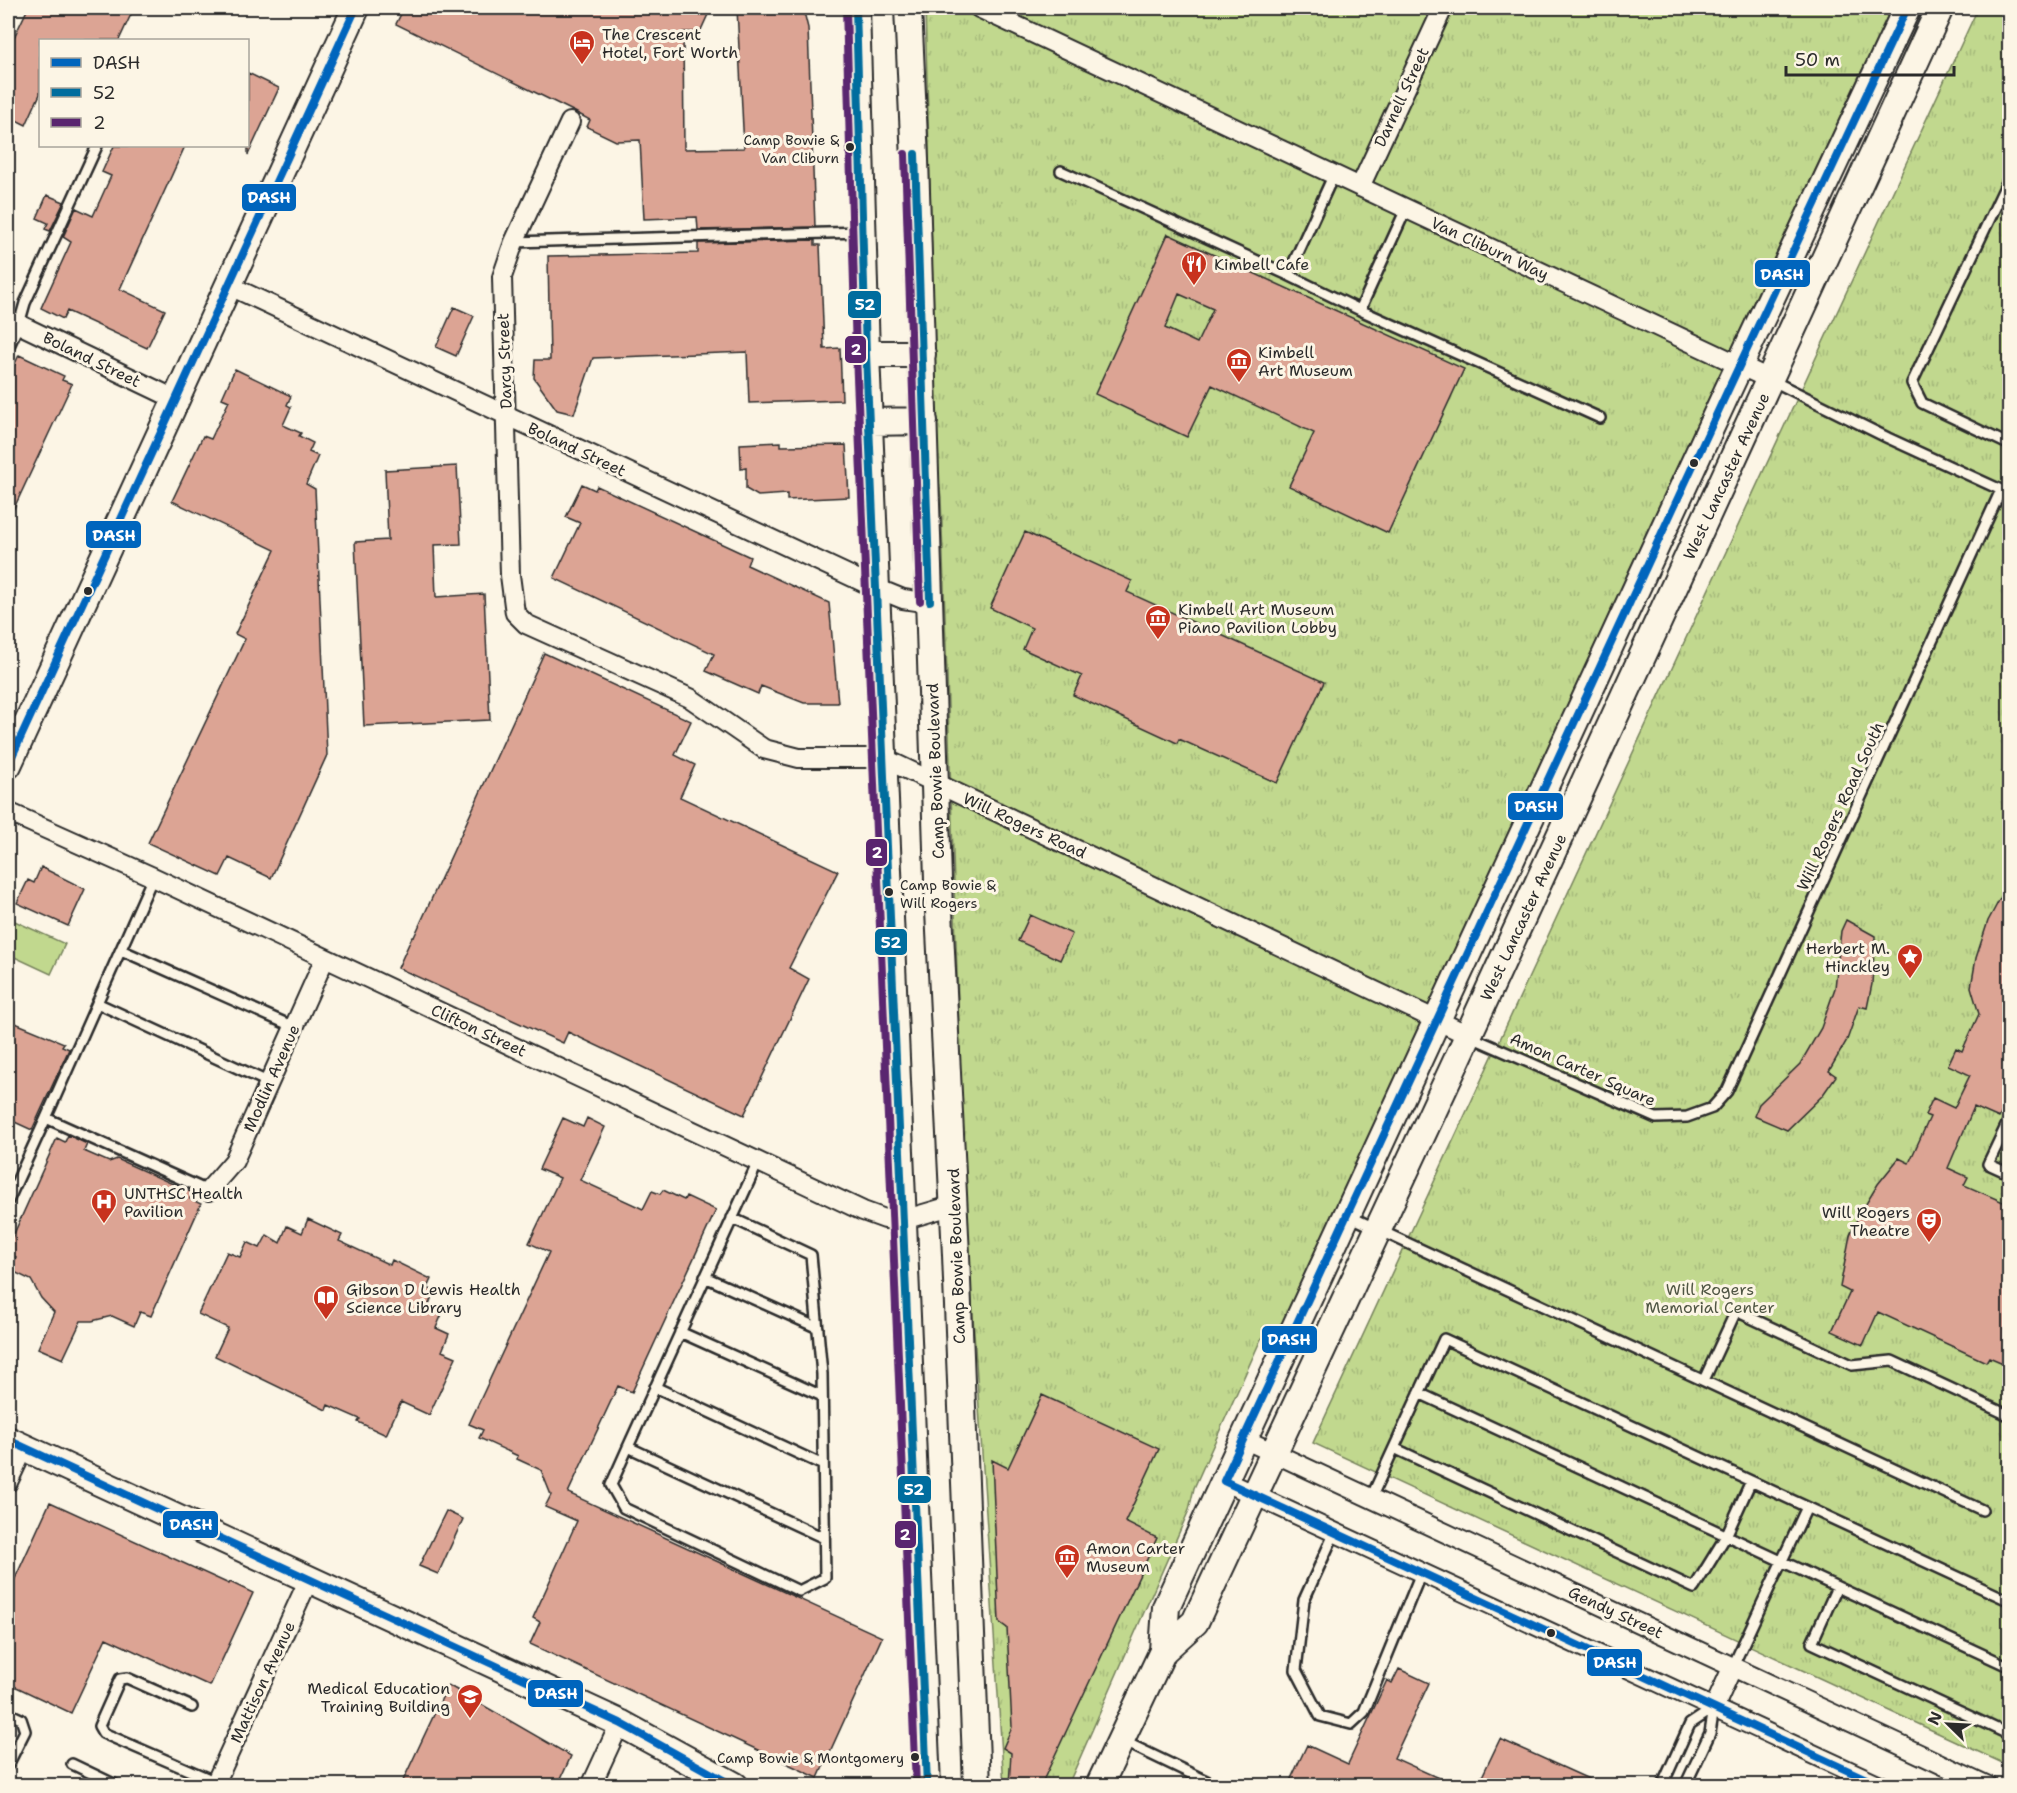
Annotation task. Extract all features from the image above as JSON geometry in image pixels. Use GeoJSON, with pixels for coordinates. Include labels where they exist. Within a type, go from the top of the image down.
{"type":"FeatureCollection","features":[{"type":"Feature","properties":{"kind":"main road"},"geometry":{"type":"LineString","coordinates":[[8,765],[356,8]]}},
{"type":"Feature","properties":{"kind":"main road"},"geometry":{"type":"LineString","coordinates":[[856,8],[866,354],[927,1785]]}},
{"type":"Feature","properties":{"kind":"main road","name":"Camp Bowie Boulevard"},"geometry":{"type":"LineString","coordinates":[[908,8],[922,354],[940,923],[954,1205],[977,1785]]}},
{"type":"Feature","properties":{"kind":"main road","name":"West Lancaster Avenue"},"geometry":{"type":"LineString","coordinates":[[1099,1785],[1163,1651],[1166,1607],[1907,8]]}},
{"type":"Feature","properties":{"kind":"main road","name":"West Lancaster Avenue"},"geometry":{"type":"LineString","coordinates":[[1163,1651],[1195,1622],[1771,380],[1940,8]]}},
{"type":"Feature","properties":{"kind":"main road"},"geometry":{"type":"LineString","coordinates":[[866,354],[922,354]]}},
{"type":"Feature","properties":{"kind":"main road"},"geometry":{"type":"LineString","coordinates":[[869,422],[924,421]]}},
{"type":"Feature","properties":{"kind":"main road"},"geometry":{"type":"LineString","coordinates":[[16,1444],[620,1723],[735,1785]]}},
{"type":"Feature","properties":{"kind":"street","name":"Van Cliburn Way"},"geometry":{"type":"LineString","coordinates":[[979,8],[1771,380]]}},
{"type":"Feature","properties":{"kind":"street","name":"Darnell Street"},"geometry":{"type":"LineString","coordinates":[[1360,187],[1443,8]]}},
{"type":"Feature","properties":{"kind":"street","name":"Darcy Street"},"geometry":{"type":"LineString","coordinates":[[515,613],[510,575],[502,278],[514,242],[570,123]]}},
{"type":"Feature","properties":{"kind":"street","name":"Boland Street"},"geometry":{"type":"LineString","coordinates":[[228,285],[876,588],[903,599],[930,603]]}},
{"type":"Feature","properties":{"kind":"street","name":"Boland Street"},"geometry":{"type":"LineString","coordinates":[[13,321],[177,400]]}},
{"type":"Feature","properties":{"kind":"street","name":"Will Rogers Road"},"geometry":{"type":"LineString","coordinates":[[515,613],[526,624],[690,698],[764,749],[799,758],[883,758],[1468,1035]]}},
{"type":"Feature","properties":{"kind":"street","name":"Clifton Street"},"geometry":{"type":"LineString","coordinates":[[8,812],[153,877],[878,1217],[903,1220],[954,1205]]}},
{"type":"Feature","properties":{"kind":"street","name":"Modlin Avenue"},"geometry":{"type":"LineString","coordinates":[[208,1191],[234,1161],[325,958]]}},
{"type":"Feature","properties":{"kind":"street","name":"Gendy Street"},"geometry":{"type":"LineString","coordinates":[[1244,1439],[1989,1785]]}},
{"type":"Feature","properties":{"kind":"street"},"geometry":{"type":"LineString","coordinates":[[8,1482],[16,1444]]}},
{"type":"Feature","properties":{"kind":"street"},"geometry":{"type":"LineString","coordinates":[[1224,1481],[1334,1534],[1882,1785]]}},
{"type":"Feature","properties":{"kind":"street","name":"Mattison Avenue"},"geometry":{"type":"LineString","coordinates":[[215,1784],[309,1579]]}},
{"type":"Feature","properties":{"kind":"street"},"geometry":{"type":"LineString","coordinates":[[1714,1708],[1732,1666]]}},
{"type":"Feature","properties":{"kind":"street"},"geometry":{"type":"LineString","coordinates":[[591,1785],[620,1723]]}},
{"type":"Feature","properties":{"kind":"lane"},"geometry":{"type":"LineString","coordinates":[[8,348],[13,321],[25,303],[97,147]]}},
{"type":"Feature","properties":{"kind":"lane"},"geometry":{"type":"LineString","coordinates":[[1061,171],[1600,418]]}},
{"type":"Feature","properties":{"kind":"lane"},"geometry":{"type":"LineString","coordinates":[[1288,274],[1334,174]]}},
{"type":"Feature","properties":{"kind":"lane"},"geometry":{"type":"LineString","coordinates":[[2010,176],[1912,383],[1922,403],[2010,445]]}},
{"type":"Feature","properties":{"kind":"lane"},"geometry":{"type":"LineString","coordinates":[[1360,309],[1406,209]]}},
{"type":"Feature","properties":{"kind":"lane"},"geometry":{"type":"LineString","coordinates":[[514,242],[864,232]]}},
{"type":"Feature","properties":{"kind":"lane","name":"Van Cliburn Way"},"geometry":{"type":"LineString","coordinates":[[1771,380],[1888,438],[2005,492]]}},
{"type":"Feature","properties":{"kind":"lane","name":"Will Rogers Road South"},"geometry":{"type":"LineString","coordinates":[[1688,1117],[1712,1108],[1726,1091],[2005,492]]}},
{"type":"Feature","properties":{"kind":"lane"},"geometry":{"type":"LineString","coordinates":[[8,1201],[153,877]]}},
{"type":"Feature","properties":{"kind":"lane"},"geometry":{"type":"LineString","coordinates":[[121,950],[294,1027]]}},
{"type":"Feature","properties":{"kind":"lane"},"geometry":{"type":"LineString","coordinates":[[97,1004],[270,1083]]}},
{"type":"Feature","properties":{"kind":"lane","name":"Amon Carter Square"},"geometry":{"type":"LineString","coordinates":[[1468,1035],[1656,1118],[1688,1117]]}},
{"type":"Feature","properties":{"kind":"lane"},"geometry":{"type":"LineString","coordinates":[[46,1118],[208,1191]]}},
{"type":"Feature","properties":{"kind":"lane"},"geometry":{"type":"LineString","coordinates":[[2010,1126],[2007,1124],[1988,1164],[2010,1174]]}},
{"type":"Feature","properties":{"kind":"lane"},"geometry":{"type":"LineString","coordinates":[[732,1218],[811,1255],[822,1396],[825,1578],[799,1591],[624,1508],[611,1485],[705,1277],[732,1218],[758,1162]]}},
{"type":"Feature","properties":{"kind":"lane"},"geometry":{"type":"LineString","coordinates":[[1347,1215],[1982,1510]]}},
{"type":"Feature","properties":{"kind":"lane"},"geometry":{"type":"LineString","coordinates":[[705,1277],[818,1328]]}},
{"type":"Feature","properties":{"kind":"lane"},"geometry":{"type":"LineString","coordinates":[[1704,1380],[1736,1311],[1852,1365],[1892,1361],[2010,1416]]}},
{"type":"Feature","properties":{"kind":"lane"},"geometry":{"type":"LineString","coordinates":[[680,1332],[822,1396]]}},
{"type":"Feature","properties":{"kind":"lane"},"geometry":{"type":"LineString","coordinates":[[1371,1498],[1444,1339],[2010,1600]]}},
{"type":"Feature","properties":{"kind":"lane"},"geometry":{"type":"LineString","coordinates":[[655,1387],[823,1465]]}},
{"type":"Feature","properties":{"kind":"lane"},"geometry":{"type":"LineString","coordinates":[[1419,1393],[2010,1667]]}},
{"type":"Feature","properties":{"kind":"lane"},"geometry":{"type":"LineString","coordinates":[[628,1447],[824,1538]]}},
{"type":"Feature","properties":{"kind":"lane"},"geometry":{"type":"LineString","coordinates":[[1394,1448],[1695,1588],[1726,1536],[1751,1481]]}},
{"type":"Feature","properties":{"kind":"lane"},"geometry":{"type":"LineString","coordinates":[[1732,1666],[1807,1507]]}},
{"type":"Feature","properties":{"kind":"lane"},"geometry":{"type":"LineString","coordinates":[[1334,1534],[1304,1600],[1296,1670],[1320,1716],[1351,1724],[1364,1712],[1421,1573]]}},
{"type":"Feature","properties":{"kind":"lane"},"geometry":{"type":"LineString","coordinates":[[1837,1587],[1812,1643],[2010,1734]]}},
{"type":"Feature","properties":{"kind":"lane"},"geometry":{"type":"LineString","coordinates":[[192,1707],[127,1678],[120,1679],[99,1726],[103,1733],[215,1784]]}},
{"type":"Feature","properties":{"kind":"lane"},"geometry":{"type":"LineString","coordinates":[[1662,1785],[1690,1724],[1714,1708]]}},
{"type":"Feature","properties":{"kind":"lane"},"geometry":{"type":"LineString","coordinates":[[1685,1785],[1710,1733],[1714,1708]]}},
{"type":"Feature","properties":{"kind":"lane"},"geometry":{"type":"LineString","coordinates":[[8,1713],[21,1719],[25,1731],[8,1765]]}},
{"type":"Feature","properties":{"kind":"lane"},"geometry":{"type":"LineString","coordinates":[[1121,1740],[1217,1785]]}},
{"type":"Feature","properties":{"kind":"lane"},"geometry":{"type":"LineString","coordinates":[[72,1764],[118,1785]]}},
{"type":"Feature","properties":{"kind":"green space"},"geometry":{"type":"Polygon","coordinates":[[[925,8],[1891,8],[1283,1322],[1261,1339],[1194,1488],[1189,1510],[1068,1785],[1004,1785],[964,1181],[941,497],[938,474],[925,8]]]}},
{"type":"Feature","properties":{"kind":"green space","name":"Will Rogers Memorial Center"},"geometry":{"type":"Polygon","coordinates":[[[1978,8],[2009,8],[2009,1766],[1313,1443],[1978,8]]]}},
{"type":"Feature","properties":{"kind":"green space"},"geometry":{"type":"Polygon","coordinates":[[[8,918],[65,944],[51,974],[8,954],[8,918]]]}},
{"type":"Feature","properties":{"kind":"building"},"geometry":{"type":"Polygon","coordinates":[[[28,8],[134,8],[119,39],[39,39],[39,96],[26,125],[8,116],[8,50],[28,8]]]}},
{"type":"Feature","properties":{"kind":"building"},"geometry":{"type":"Polygon","coordinates":[[[404,8],[711,8],[700,32],[683,32],[684,149],[744,148],[737,8],[803,8],[808,28],[815,227],[698,230],[697,217],[644,219],[640,140],[616,141],[587,127],[590,120],[575,112],[396,24],[404,8]]]}},
{"type":"Feature","properties":{"kind":"building"},"geometry":{"type":"Polygon","coordinates":[[[249,73],[279,88],[248,155],[249,147],[249,73]]]}},
{"type":"Feature","properties":{"kind":"building"},"geometry":{"type":"Polygon","coordinates":[[[114,147],[185,147],[120,289],[165,310],[147,348],[67,311],[63,319],[41,308],[71,242],[63,237],[76,208],[93,216],[111,176],[102,172],[114,147]]]}},
{"type":"Feature","properties":{"kind":"building"},"geometry":{"type":"Polygon","coordinates":[[[47,195],[64,202],[50,231],[45,229],[48,223],[37,218],[47,195]]]}},
{"type":"Feature","properties":{"kind":"building","name":"Kimbell Art Museum"},"geometry":{"type":"Polygon","coordinates":[[[1168,234],[1464,369],[1388,533],[1289,486],[1314,433],[1212,385],[1187,437],[1095,394],[1168,234]],[[1179,294],[1165,328],[1197,343],[1213,309],[1179,294]]]}},
{"type":"Feature","properties":{"kind":"building"},"geometry":{"type":"Polygon","coordinates":[[[815,240],[815,245],[820,245],[824,349],[840,348],[842,400],[749,403],[747,352],[593,358],[574,414],[557,410],[534,378],[535,360],[550,360],[548,256],[698,253],[698,243],[815,240]]]}},
{"type":"Feature","properties":{"kind":"building"},"geometry":{"type":"Polygon","coordinates":[[[454,307],[474,316],[456,356],[436,347],[454,307]]]}},
{"type":"Feature","properties":{"kind":"building"},"geometry":{"type":"Polygon","coordinates":[[[19,355],[64,376],[62,380],[72,384],[8,521],[8,379],[19,355]]]}},
{"type":"Feature","properties":{"kind":"building"},"geometry":{"type":"Polygon","coordinates":[[[235,369],[291,396],[287,405],[291,407],[283,425],[301,433],[299,436],[313,443],[309,452],[318,456],[306,484],[315,489],[327,755],[271,878],[229,858],[220,876],[148,843],[245,639],[235,634],[275,550],[172,501],[203,436],[211,439],[229,401],[222,398],[235,369]]]}},
{"type":"Feature","properties":{"kind":"building"},"geometry":{"type":"Polygon","coordinates":[[[781,442],[781,446],[846,445],[849,497],[787,500],[787,494],[758,496],[746,489],[746,468],[741,469],[740,444],[781,442]]]}},
{"type":"Feature","properties":{"kind":"building"},"geometry":{"type":"Polygon","coordinates":[[[457,466],[461,544],[434,545],[436,597],[484,594],[490,720],[364,726],[355,542],[388,540],[385,470],[457,466]]]}},
{"type":"Feature","properties":{"kind":"building"},"geometry":{"type":"Polygon","coordinates":[[[582,484],[595,490],[597,486],[750,557],[747,565],[829,603],[838,703],[804,703],[761,686],[758,694],[706,671],[714,654],[554,578],[580,523],[566,517],[582,484]]]}},
{"type":"Feature","properties":{"kind":"building"},"geometry":{"type":"Polygon","coordinates":[[[1025,532],[1132,581],[1127,592],[1324,682],[1277,783],[1179,739],[1177,743],[1073,695],[1082,676],[1023,649],[1032,628],[990,608],[1025,532]]]}},
{"type":"Feature","properties":{"kind":"building"},"geometry":{"type":"Polygon","coordinates":[[[544,653],[691,721],[675,755],[695,765],[680,797],[838,871],[789,968],[809,979],[744,1115],[568,1032],[563,1043],[398,968],[544,653]]]}},
{"type":"Feature","properties":{"kind":"building"},"geometry":{"type":"Polygon","coordinates":[[[41,867],[85,889],[68,926],[17,903],[28,880],[34,883],[41,867]]]}},
{"type":"Feature","properties":{"kind":"building","name":"Will Rogers Theatre"},"geometry":{"type":"Polygon","coordinates":[[[2010,880],[2010,1095],[1999,1118],[1974,1107],[1948,1168],[1968,1177],[1964,1185],[2010,1205],[2010,1366],[1989,1357],[1986,1362],[1878,1312],[1863,1345],[1832,1331],[1850,1292],[1840,1287],[1850,1235],[1878,1184],[1899,1158],[1909,1163],[1930,1117],[1925,1115],[1933,1098],[1954,1108],[1970,1075],[1948,1065],[1956,1048],[1962,1051],[1979,1014],[1971,987],[1976,958],[1988,921],[2010,880]]]}},
{"type":"Feature","properties":{"kind":"building"},"geometry":{"type":"Polygon","coordinates":[[[1030,915],[1072,934],[1060,960],[1018,941],[1030,915]]]}},
{"type":"Feature","properties":{"kind":"building"},"geometry":{"type":"Polygon","coordinates":[[[1846,920],[1875,936],[1872,984],[1867,1008],[1859,1006],[1847,1040],[1829,1071],[1836,1076],[1822,1096],[1787,1130],[1754,1116],[1759,1104],[1800,1064],[1821,1028],[1835,988],[1841,931],[1846,920]]]}},
{"type":"Feature","properties":{"kind":"building"},"geometry":{"type":"Polygon","coordinates":[[[8,1020],[64,1043],[62,1046],[69,1049],[32,1130],[8,1119],[8,1020]]]}},
{"type":"Feature","properties":{"kind":"building"},"geometry":{"type":"Polygon","coordinates":[[[563,1118],[583,1127],[587,1118],[605,1127],[580,1180],[643,1209],[652,1191],[660,1194],[663,1190],[684,1200],[686,1196],[716,1210],[632,1392],[618,1386],[568,1493],[882,1637],[818,1778],[530,1644],[540,1622],[533,1618],[577,1521],[545,1507],[551,1495],[541,1470],[517,1459],[518,1456],[479,1438],[483,1430],[469,1424],[549,1252],[529,1243],[560,1178],[539,1169],[563,1118]]]}},
{"type":"Feature","properties":{"kind":"building","name":"UNTHSC Health Pavilion"},"geometry":{"type":"Polygon","coordinates":[[[68,1135],[87,1144],[84,1151],[109,1162],[117,1159],[193,1193],[190,1199],[201,1204],[151,1316],[140,1312],[134,1326],[112,1316],[81,1321],[63,1359],[38,1348],[54,1312],[41,1298],[31,1280],[10,1270],[16,1257],[8,1254],[8,1247],[57,1138],[65,1142],[68,1135]]]}},
{"type":"Feature","properties":{"kind":"building","name":"Gibson D Lewis Health Science Library"},"geometry":{"type":"Polygon","coordinates":[[[308,1219],[342,1235],[339,1241],[390,1265],[392,1260],[431,1279],[427,1288],[434,1291],[428,1307],[442,1314],[436,1328],[449,1334],[442,1351],[456,1357],[429,1415],[401,1402],[386,1435],[358,1422],[360,1419],[328,1405],[326,1410],[215,1356],[228,1328],[198,1314],[227,1252],[240,1257],[247,1242],[260,1248],[267,1235],[280,1243],[287,1226],[302,1233],[308,1219]]]}},
{"type":"Feature","properties":{"kind":"building","name":"Amon Carter Museum"},"geometry":{"type":"Polygon","coordinates":[[[1042,1395],[1159,1449],[1125,1522],[1157,1538],[1041,1785],[1009,1785],[1011,1753],[1003,1748],[1012,1727],[1007,1628],[999,1622],[992,1460],[1008,1468],[1042,1395]]]}},
{"type":"Feature","properties":{"kind":"building"},"geometry":{"type":"Polygon","coordinates":[[[50,1502],[253,1593],[210,1686],[106,1638],[71,1713],[8,1683],[8,1594],[50,1502]]]}},
{"type":"Feature","properties":{"kind":"building"},"geometry":{"type":"Polygon","coordinates":[[[446,1511],[463,1519],[438,1574],[419,1566],[446,1511]]]}},
{"type":"Feature","properties":{"kind":"building"},"geometry":{"type":"Polygon","coordinates":[[[1399,1669],[1429,1683],[1394,1758],[1454,1785],[1288,1785],[1307,1745],[1348,1764],[1387,1680],[1392,1683],[1399,1669]]]}},
{"type":"Feature","properties":{"kind":"building","name":"Medical Education Training Building"},"geometry":{"type":"Polygon","coordinates":[[[448,1685],[571,1756],[558,1785],[401,1785],[448,1685]]]}},
{"type":"Feature","properties":{"kind":"building"},"geometry":{"type":"Polygon","coordinates":[[[1500,1739],[1602,1785],[1478,1785],[1500,1739]]]}},
{"type":"Feature","properties":{"kind":"transit line","name":"DASH"},"geometry":{"type":"LineString","coordinates":[[8,765],[356,8]]}},
{"type":"Feature","properties":{"kind":"transit line","name":"2"},"geometry":{"type":"LineString","coordinates":[[846,8],[856,354],[916,1786]]}},
{"type":"Feature","properties":{"kind":"transit line","name":"52"},"geometry":{"type":"LineString","coordinates":[[856,8],[866,354],[927,1786]]}},
{"type":"Feature","properties":{"kind":"transit line","name":"DASH"},"geometry":{"type":"LineString","coordinates":[[1881,1786],[1224,1481],[1907,8]]}},
{"type":"Feature","properties":{"kind":"transit line","name":"2"},"geometry":{"type":"LineString","coordinates":[[905,154],[920,601]]}},
{"type":"Feature","properties":{"kind":"transit line","name":"52"},"geometry":{"type":"LineString","coordinates":[[915,154],[930,601]]}},
{"type":"Feature","properties":{"kind":"transit line","name":"DASH"},"geometry":{"type":"LineString","coordinates":[[8,1440],[620,1723],[734,1786]]}},
{"type":"Feature","properties":{"kind":"place","name":"The Crescent Hotel, Fort Worth"},"geometry":{"type":"Point","coordinates":[582,66]}},
{"type":"Feature","properties":{"kind":"place","name":"Camp Bowie & Van Cliburn"},"geometry":{"type":"Point","coordinates":[850,147]}},
{"type":"Feature","properties":{"kind":"place","name":"Kimbell Cafe"},"geometry":{"type":"Point","coordinates":[1194,287]}},
{"type":"Feature","properties":{"kind":"place","name":"Kimbell Art Museum"},"geometry":{"type":"Point","coordinates":[1239,384]}},
{"type":"Feature","properties":{"kind":"place","name":"Kimbell Art Museum Piano Pavilion Lobby"},"geometry":{"type":"Point","coordinates":[1158,641]}},
{"type":"Feature","properties":{"kind":"place","name":"Camp Bowie & Will Rogers"},"geometry":{"type":"Point","coordinates":[889,892]}},
{"type":"Feature","properties":{"kind":"place","name":"Herbert M. Hinckley"},"geometry":{"type":"Point","coordinates":[1910,980]}},
{"type":"Feature","properties":{"kind":"place","name":"UNTHSC Health Pavilion"},"geometry":{"type":"Point","coordinates":[104,1225]}},
{"type":"Feature","properties":{"kind":"place","name":"Will Rogers Theatre"},"geometry":{"type":"Point","coordinates":[1929,1244]}},
{"type":"Feature","properties":{"kind":"place","name":"Gibson D Lewis Health Science Library"},"geometry":{"type":"Point","coordinates":[326,1321]}},
{"type":"Feature","properties":{"kind":"place","name":"Amon Carter Museum"},"geometry":{"type":"Point","coordinates":[1067,1580]}},
{"type":"Feature","properties":{"kind":"place","name":"Medical Education Training Building"},"geometry":{"type":"Point","coordinates":[470,1720]}},
{"type":"Feature","properties":{"kind":"place","name":"Camp Bowie & Montgomery"},"geometry":{"type":"Point","coordinates":[915,1757]}}]}
